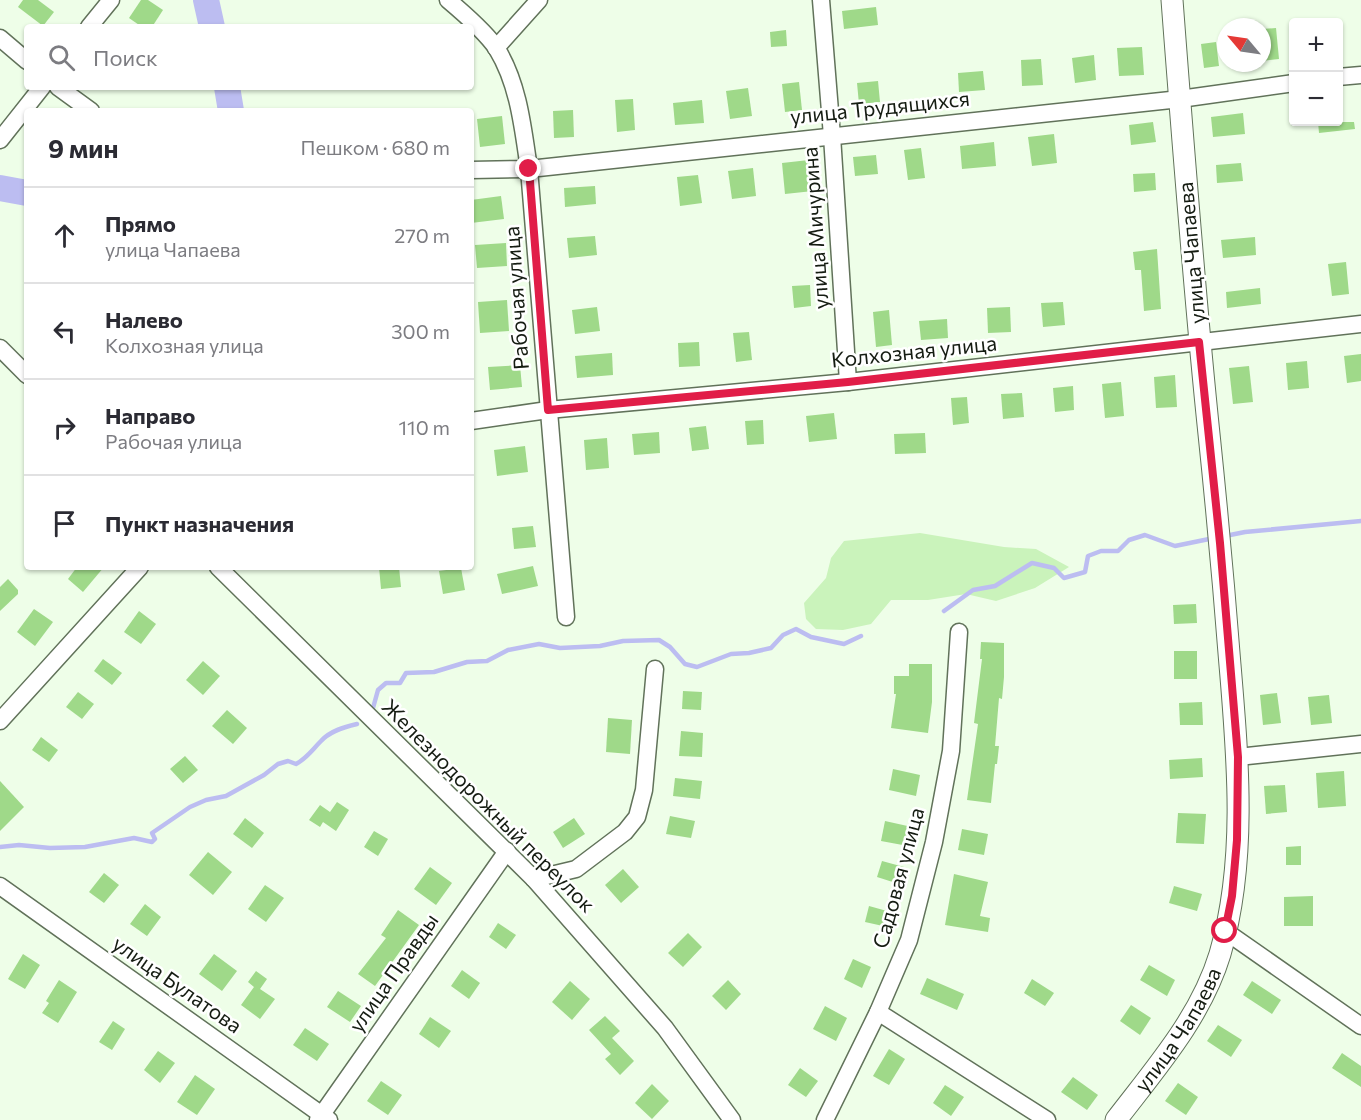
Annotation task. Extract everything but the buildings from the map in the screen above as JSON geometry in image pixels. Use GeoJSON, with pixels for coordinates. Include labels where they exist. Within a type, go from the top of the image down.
{"type":"FeatureCollection","features":[{"type":"Feature","properties":{"kind":"street"},"geometry":{"type":"LineString","coordinates":[[91,24],[111,0]]}},
{"type":"Feature","properties":{"kind":"street","name":"Рабочая улица"},"geometry":{"type":"LineString","coordinates":[[448,0],[472,24]]}},
{"type":"Feature","properties":{"kind":"street"},"geometry":{"type":"LineString","coordinates":[[496,48],[539,0]]}},
{"type":"Feature","properties":{"kind":"street","name":"улица Мичурина"},"geometry":{"type":"LineString","coordinates":[[821,0],[848,382]]}},
{"type":"Feature","properties":{"kind":"street","name":"улица Чапаева"},"geometry":{"type":"LineString","coordinates":[[1116,1120],[1163,1058],[1195,1010],[1213,973],[1232,896],[1237,840],[1238,757],[1220,543],[1199,342],[1172,0]]}},
{"type":"Feature","properties":{"kind":"street","name":"Рабочая улица"},"geometry":{"type":"LineString","coordinates":[[474,26],[496,48],[510,78],[521,115],[529,169],[566,617]]}},
{"type":"Feature","properties":{"kind":"street"},"geometry":{"type":"LineString","coordinates":[[0,38],[24,58]]}},
{"type":"Feature","properties":{"kind":"street"},"geometry":{"type":"LineString","coordinates":[[1343,77],[1361,75]]}},
{"type":"Feature","properties":{"kind":"street","name":"улица Трудящихся"},"geometry":{"type":"LineString","coordinates":[[474,170],[529,169],[1180,99],[1289,84]]}},
{"type":"Feature","properties":{"kind":"street"},"geometry":{"type":"LineString","coordinates":[[25,108],[40,90]]}},
{"type":"Feature","properties":{"kind":"street"},"geometry":{"type":"LineString","coordinates":[[62,90],[87,108]]}},
{"type":"Feature","properties":{"kind":"street"},"geometry":{"type":"LineString","coordinates":[[0,140],[24,110]]}},
{"type":"Feature","properties":{"kind":"street","name":"Колхозная улица"},"geometry":{"type":"LineString","coordinates":[[474,421],[548,410],[848,382],[1361,324]]}},
{"type":"Feature","properties":{"kind":"street"},"geometry":{"type":"LineString","coordinates":[[0,348],[24,372]]}},
{"type":"Feature","properties":{"kind":"street"},"geometry":{"type":"LineString","coordinates":[[0,721],[137,570]]}},
{"type":"Feature","properties":{"kind":"street","name":"Железнодорожный переулок"},"geometry":{"type":"LineString","coordinates":[[221,570],[534,879],[665,1028],[732,1120]]}},
{"type":"Feature","properties":{"kind":"street","name":"Садовая улица"},"geometry":{"type":"LineString","coordinates":[[825,1120],[878,1012],[909,940],[934,842],[951,751],[958,632]]}},
{"type":"Feature","properties":{"kind":"street"},"geometry":{"type":"LineString","coordinates":[[534,879],[576,868],[625,832],[637,817],[645,790],[655,669]]}},
{"type":"Feature","properties":{"kind":"street"},"geometry":{"type":"LineString","coordinates":[[1238,757],[1361,744]]}},
{"type":"Feature","properties":{"kind":"street","name":"улица Правды"},"geometry":{"type":"LineString","coordinates":[[323,1118],[507,851]]}},
{"type":"Feature","properties":{"kind":"street","name":"улица Булатова"},"geometry":{"type":"LineString","coordinates":[[0,886],[323,1118]]}},
{"type":"Feature","properties":{"kind":"street"},"geometry":{"type":"LineString","coordinates":[[1225,931],[1361,1026]]}},
{"type":"Feature","properties":{"kind":"street"},"geometry":{"type":"LineString","coordinates":[[878,1012],[1047,1120]]}},
{"type":"Feature","properties":{"kind":"green space"},"geometry":{"type":"Polygon","coordinates":[[[920,533],[1004,547],[1036,549],[1069,567],[1035,588],[996,601],[966,594],[928,600],[891,600],[871,624],[843,630],[816,629],[806,619],[804,603],[826,578],[831,558],[844,541],[920,533]]]}},
{"type":"Feature","properties":{"kind":"waterway"},"geometry":{"type":"LineString","coordinates":[[206,0],[211,24]]}},
{"type":"Feature","properties":{"kind":"waterway"},"geometry":{"type":"LineString","coordinates":[[228,90],[230,108]]}},
{"type":"Feature","properties":{"kind":"waterway"},"geometry":{"type":"LineString","coordinates":[[0,188],[24,192]]}},
{"type":"Feature","properties":{"kind":"waterway"},"geometry":{"type":"LineString","coordinates":[[1225,536],[1361,521]]}},
{"type":"Feature","properties":{"kind":"waterway"},"geometry":{"type":"LineString","coordinates":[[944,611],[973,590],[995,586],[1032,563],[1054,568],[1064,578],[1085,572],[1088,556],[1101,551],[1118,551],[1129,540],[1145,535],[1175,546],[1214,538]]}},
{"type":"Feature","properties":{"kind":"waterway"},"geometry":{"type":"LineString","coordinates":[[373,708],[378,690],[386,683],[400,683],[406,673],[434,672],[467,662],[487,661],[508,650],[539,644],[560,648],[600,646],[623,641],[659,640],[670,647],[685,664],[697,667],[731,654],[771,648],[783,635],[796,629],[811,637],[844,644],[861,636]]}},
{"type":"Feature","properties":{"kind":"waterway"},"geometry":{"type":"LineString","coordinates":[[0,847],[19,845],[50,848],[85,847],[134,838],[152,842],[155,839],[152,833],[190,807],[206,800],[226,796],[264,775],[278,764],[288,761],[296,764],[329,735],[357,724]]}},
{"type":"Feature","properties":{"kind":"route"},"geometry":{"type":"LineString","coordinates":[[529,169],[548,410],[848,382],[1199,342],[1220,543],[1238,757],[1237,840],[1232,896],[1225,931]]}}]}
